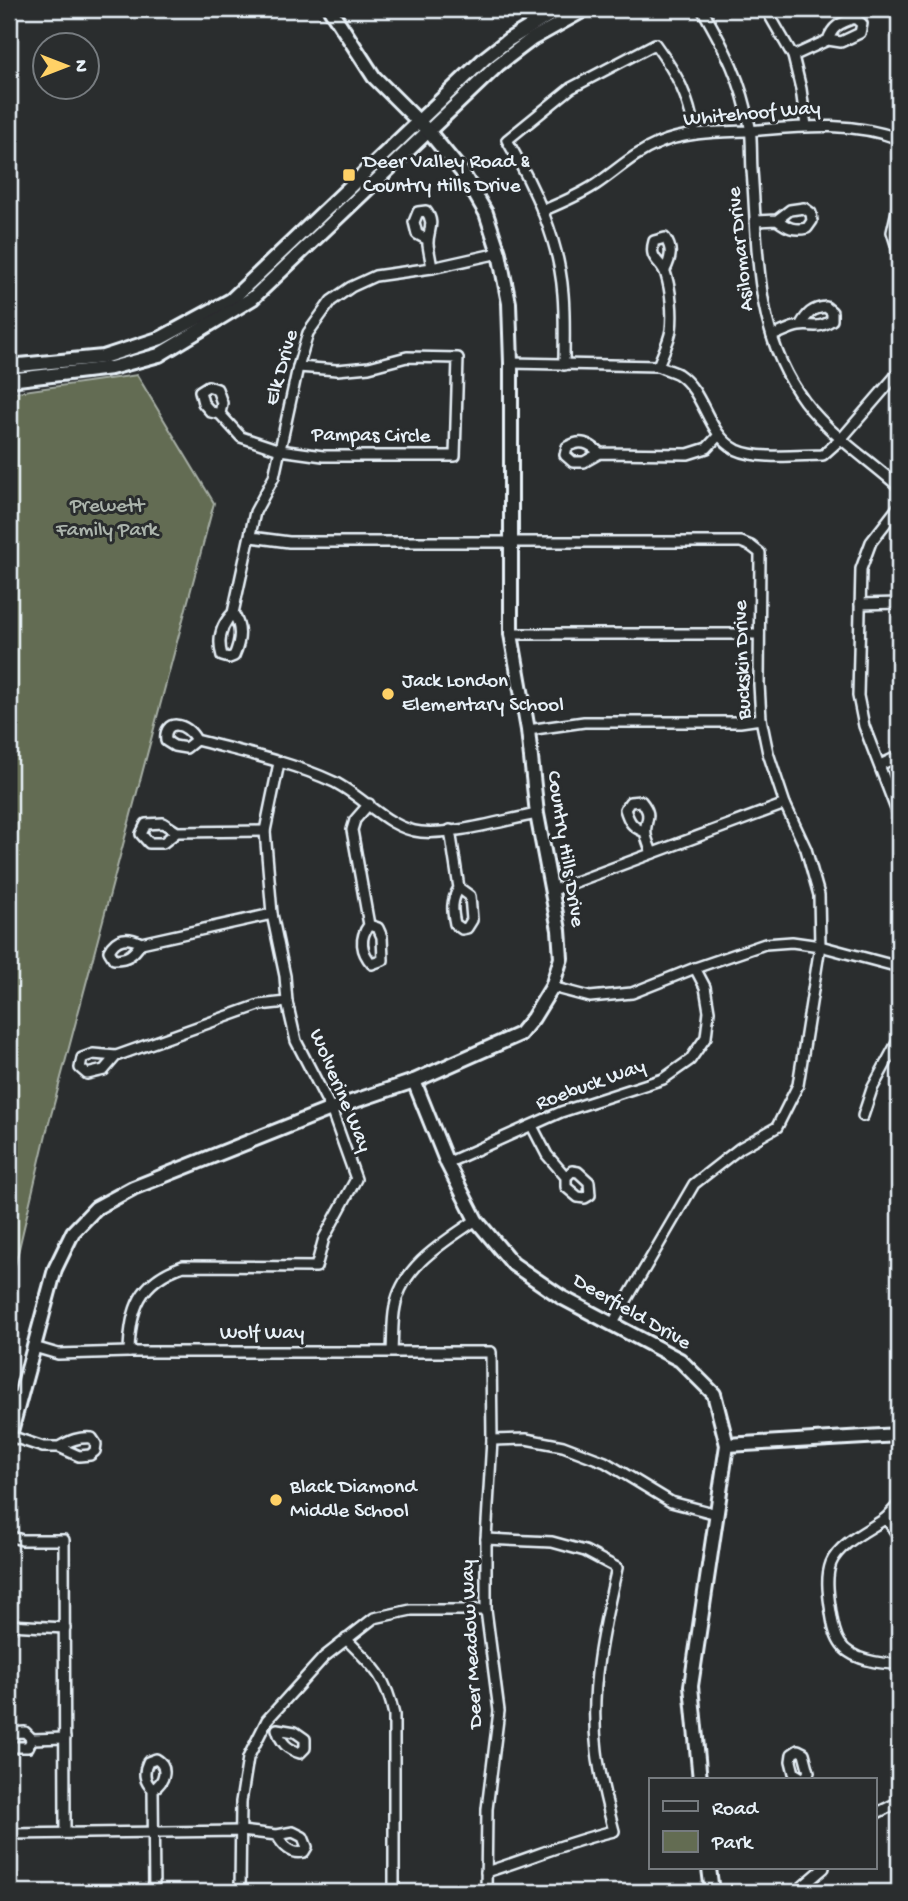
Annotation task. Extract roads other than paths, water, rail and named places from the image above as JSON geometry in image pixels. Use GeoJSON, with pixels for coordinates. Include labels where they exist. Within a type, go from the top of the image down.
{"type":"FeatureCollection","features":[{"type":"Feature","properties":{"kind":"street","name":"Country Hills Drive"},"geometry":{"type":"LineString","coordinates":[[10,1437],[55,1269],[73,1232],[96,1208],[133,1188],[331,1109],[414,1081],[520,1034],[552,987],[561,958],[559,930],[537,814],[528,730],[511,634],[512,363],[509,303],[499,253],[486,214],[462,172],[429,132],[374,77],[330,9]]}},
{"type":"Feature","properties":{"kind":"street"},"geometry":{"type":"LineString","coordinates":[[9,366],[103,357],[161,338],[231,300],[496,49],[559,9]]}},
{"type":"Feature","properties":{"kind":"street"},"geometry":{"type":"LineString","coordinates":[[9,380],[111,368],[159,355],[253,298],[483,78],[515,51],[586,9]]}},
{"type":"Feature","properties":{"kind":"street","name":"Asilomar Drive"},"geometry":{"type":"LineString","coordinates":[[702,9],[730,57],[745,104],[750,130],[757,221],[757,261],[762,299],[785,369],[798,393],[816,414],[899,487]]}},
{"type":"Feature","properties":{"kind":"street"},"geometry":{"type":"LineString","coordinates":[[766,9],[793,56],[806,126]]}},
{"type":"Feature","properties":{"kind":"street"},"geometry":{"type":"LineString","coordinates":[[793,56],[828,40]]}},
{"type":"Feature","properties":{"kind":"street"},"geometry":{"type":"LineString","coordinates":[[564,365],[563,292],[554,245],[523,168],[507,140],[571,88],[655,44],[678,77],[695,134]]}},
{"type":"Feature","properties":{"kind":"street","name":"Whitehoof Way"},"geometry":{"type":"LineString","coordinates":[[542,211],[569,200],[626,161],[658,143],[695,134],[806,126],[846,126],[877,130],[899,139]]}},
{"type":"Feature","properties":{"kind":"street"},"geometry":{"type":"LineString","coordinates":[[899,202],[892,232],[899,254]]}},
{"type":"Feature","properties":{"kind":"street"},"geometry":{"type":"LineString","coordinates":[[757,221],[778,220]]}},
{"type":"Feature","properties":{"kind":"street"},"geometry":{"type":"LineString","coordinates":[[428,240],[432,268]]}},
{"type":"Feature","properties":{"kind":"street","name":"Elk Drive"},"geometry":{"type":"LineString","coordinates":[[233,612],[255,512],[274,477],[308,333],[331,301],[351,287],[375,276],[432,268],[499,253]]}},
{"type":"Feature","properties":{"kind":"street"},"geometry":{"type":"LineString","coordinates":[[658,366],[671,331],[665,270]]}},
{"type":"Feature","properties":{"kind":"street"},"geometry":{"type":"LineString","coordinates":[[772,336],[800,326]]}},
{"type":"Feature","properties":{"kind":"street","name":"Pampas Circle"},"geometry":{"type":"LineString","coordinates":[[280,450],[323,456],[455,456],[458,358],[407,357],[369,367],[337,370],[298,368]]}},
{"type":"Feature","properties":{"kind":"street"},"geometry":{"type":"LineString","coordinates":[[512,363],[658,366],[678,374],[701,399],[719,435],[738,450],[765,455],[823,455],[842,438],[899,372]]}},
{"type":"Feature","properties":{"kind":"street"},"geometry":{"type":"LineString","coordinates":[[220,414],[241,438],[280,450]]}},
{"type":"Feature","properties":{"kind":"street"},"geometry":{"type":"LineString","coordinates":[[600,453],[688,454],[707,448],[719,435]]}},
{"type":"Feature","properties":{"kind":"street"},"geometry":{"type":"LineString","coordinates":[[899,506],[871,542],[861,569],[858,696],[864,726],[899,817]]}},
{"type":"Feature","properties":{"kind":"street","name":"Buckskin Drive"},"geometry":{"type":"LineString","coordinates":[[251,537],[289,542],[741,542],[760,553],[761,719],[768,753],[785,804],[806,849],[819,895],[820,946],[798,1085],[777,1127],[740,1147],[694,1184],[613,1323]]}},
{"type":"Feature","properties":{"kind":"street"},"geometry":{"type":"LineString","coordinates":[[860,604],[899,603]]}},
{"type":"Feature","properties":{"kind":"street"},"geometry":{"type":"LineString","coordinates":[[511,634],[759,634]]}},
{"type":"Feature","properties":{"kind":"street"},"geometry":{"type":"LineString","coordinates":[[528,730],[584,722],[740,722],[761,719]]}},
{"type":"Feature","properties":{"kind":"street"},"geometry":{"type":"LineString","coordinates":[[196,740],[279,763],[335,783],[393,822],[420,832],[450,830],[537,814]]}},
{"type":"Feature","properties":{"kind":"street"},"geometry":{"type":"LineString","coordinates":[[880,765],[899,756]]}},
{"type":"Feature","properties":{"kind":"street","name":"Wolverine Way"},"geometry":{"type":"LineString","coordinates":[[129,1352],[130,1329],[136,1302],[165,1272],[183,1266],[316,1267],[324,1238],[356,1179],[331,1109],[296,1041],[287,1002],[285,976],[272,914],[265,831],[279,763]]}},
{"type":"Feature","properties":{"kind":"street"},"geometry":{"type":"LineString","coordinates":[[369,804],[355,820],[352,830],[369,925]]}},
{"type":"Feature","properties":{"kind":"street"},"geometry":{"type":"LineString","coordinates":[[551,891],[785,804]]}},
{"type":"Feature","properties":{"kind":"street"},"geometry":{"type":"LineString","coordinates":[[450,830],[459,888]]}},
{"type":"Feature","properties":{"kind":"street"},"geometry":{"type":"LineString","coordinates":[[177,832],[265,831]]}},
{"type":"Feature","properties":{"kind":"street"},"geometry":{"type":"LineString","coordinates":[[645,832],[652,853]]}},
{"type":"Feature","properties":{"kind":"street"},"geometry":{"type":"LineString","coordinates":[[141,943],[272,914]]}},
{"type":"Feature","properties":{"kind":"street"},"geometry":{"type":"LineString","coordinates":[[552,987],[590,998],[632,993],[765,944],[792,942],[820,946],[899,967]]}},
{"type":"Feature","properties":{"kind":"street","name":"Roebuck Way"},"geometry":{"type":"LineString","coordinates":[[447,1163],[561,1112],[663,1079],[690,1060],[706,1037],[709,1011],[705,987],[695,968]]}},
{"type":"Feature","properties":{"kind":"street"},"geometry":{"type":"LineString","coordinates":[[116,1056],[259,1005],[287,1002]]}},
{"type":"Feature","properties":{"kind":"street"},"geometry":{"type":"LineString","coordinates":[[863,1116],[872,1089],[899,1039]]}},
{"type":"Feature","properties":{"kind":"street","name":"Deerfield Drive"},"geometry":{"type":"LineString","coordinates":[[414,1081],[447,1163],[476,1220],[513,1264],[561,1297],[680,1360],[714,1394],[727,1445],[691,1686],[700,1778]]}},
{"type":"Feature","properties":{"kind":"street"},"geometry":{"type":"LineString","coordinates":[[532,1126],[547,1155],[566,1177]]}},
{"type":"Feature","properties":{"kind":"street"},"geometry":{"type":"LineString","coordinates":[[392,1351],[395,1305],[411,1271],[436,1247],[476,1220]]}},
{"type":"Feature","properties":{"kind":"street","name":"Wolf Way"},"geometry":{"type":"LineString","coordinates":[[34,1347],[58,1354],[491,1352]]}},
{"type":"Feature","properties":{"kind":"street","name":"Deer Meadow Way"},"geometry":{"type":"LineString","coordinates":[[486,1892],[487,1809],[499,1711],[486,1610],[486,1539],[492,1440],[491,1352]]}},
{"type":"Feature","properties":{"kind":"street"},"geometry":{"type":"LineString","coordinates":[[727,1445],[899,1435]]}},
{"type":"Feature","properties":{"kind":"street"},"geometry":{"type":"LineString","coordinates":[[10,1437],[43,1447],[59,1447]]}},
{"type":"Feature","properties":{"kind":"street"},"geometry":{"type":"LineString","coordinates":[[492,1440],[526,1439],[563,1446],[605,1462],[671,1502],[717,1514]]}},
{"type":"Feature","properties":{"kind":"street"},"geometry":{"type":"LineString","coordinates":[[899,1504],[886,1518],[841,1549],[832,1562],[827,1590],[835,1631],[841,1645],[851,1653],[884,1664],[899,1664]]}},
{"type":"Feature","properties":{"kind":"street"},"geometry":{"type":"LineString","coordinates":[[886,1518],[899,1536]]}},
{"type":"Feature","properties":{"kind":"street"},"geometry":{"type":"LineString","coordinates":[[9,1536],[22,1540],[64,1540],[65,1832]]}},
{"type":"Feature","properties":{"kind":"street"},"geometry":{"type":"LineString","coordinates":[[486,1539],[552,1542],[585,1551],[617,1569],[602,1630],[596,1692],[596,1750],[614,1831],[576,1840],[524,1861],[486,1872]]}},
{"type":"Feature","properties":{"kind":"street"},"geometry":{"type":"LineString","coordinates":[[240,1892],[240,1802],[248,1758],[267,1720],[324,1657],[374,1618],[411,1610],[486,1610]]}},
{"type":"Feature","properties":{"kind":"street"},"geometry":{"type":"LineString","coordinates":[[9,1625],[65,1628]]}},
{"type":"Feature","properties":{"kind":"street"},"geometry":{"type":"LineString","coordinates":[[346,1639],[376,1669],[389,1690],[394,1715],[394,1892]]}},
{"type":"Feature","properties":{"kind":"street"},"geometry":{"type":"LineString","coordinates":[[267,1720],[277,1729]]}},
{"type":"Feature","properties":{"kind":"street"},"geometry":{"type":"LineString","coordinates":[[9,1733],[25,1732],[32,1739],[65,1738]]}},
{"type":"Feature","properties":{"kind":"street"},"geometry":{"type":"LineString","coordinates":[[9,1747],[28,1746],[32,1739]]}},
{"type":"Feature","properties":{"kind":"street"},"geometry":{"type":"LineString","coordinates":[[153,1789],[154,1892]]}},
{"type":"Feature","properties":{"kind":"street"},"geometry":{"type":"LineString","coordinates":[[876,1814],[899,1802]]}},
{"type":"Feature","properties":{"kind":"street"},"geometry":{"type":"LineString","coordinates":[[9,1834],[241,1831],[277,1835]]}},
{"type":"Feature","properties":{"kind":"street"},"geometry":{"type":"LineString","coordinates":[[709,1870],[712,1892]]}},
{"type":"Feature","properties":{"kind":"street"},"geometry":{"type":"LineString","coordinates":[[796,1892],[822,1870]]}},
{"type":"Feature","properties":{"kind":"place","name":"Deer Valley Road & Country Hills Drive"},"geometry":{"type":"Point","coordinates":[349,175]}},
{"type":"Feature","properties":{"kind":"place","name":"Jack London Elementary School"},"geometry":{"type":"Point","coordinates":[388,694]}},
{"type":"Feature","properties":{"kind":"place","name":"Black Diamond Middle School"},"geometry":{"type":"Point","coordinates":[276,1500]}},
{"type":"Feature","properties":{"kind":"park label","name":"Prewett Family Park"},"geometry":{"type":"Point","coordinates":[107,519]}}]}
